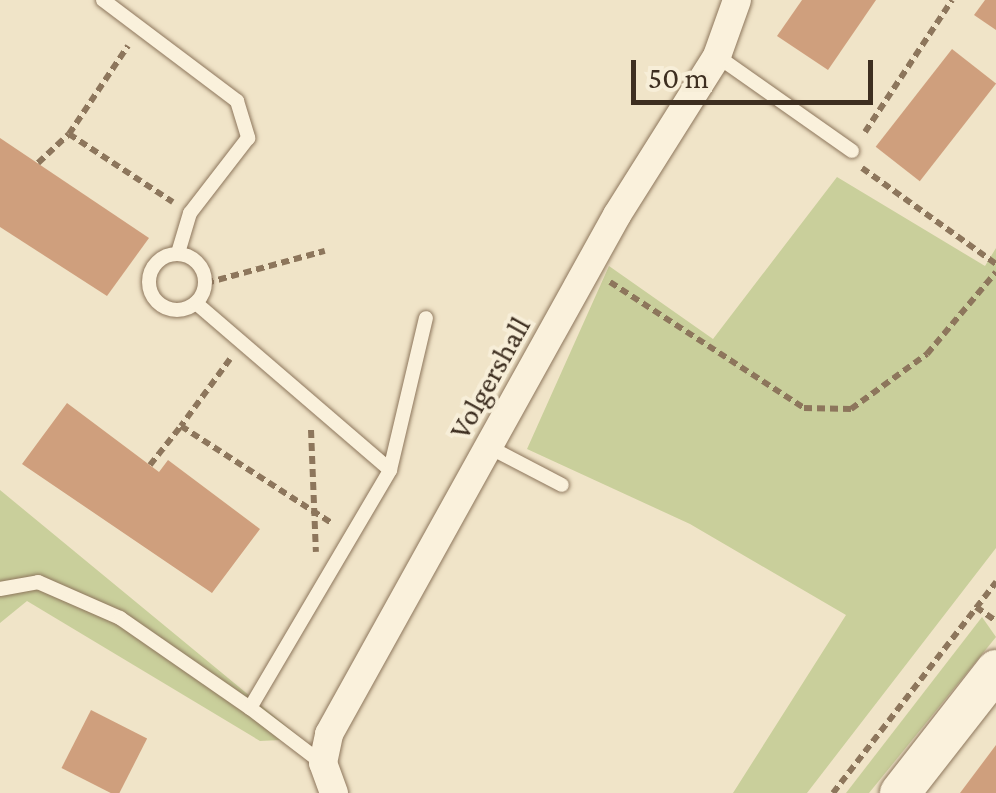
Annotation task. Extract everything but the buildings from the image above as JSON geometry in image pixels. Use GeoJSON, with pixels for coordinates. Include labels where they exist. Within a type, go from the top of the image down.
{"type":"FeatureCollection","features":[{"type":"Feature","properties":{"kind":"main road"},"geometry":{"type":"LineString","coordinates":[[900,793],[996,670]]}},
{"type":"Feature","properties":{"kind":"street","name":"Volgershall"},"geometry":{"type":"LineString","coordinates":[[323,763],[330,734],[588,268],[717,56],[737,0]]}},
{"type":"Feature","properties":{"kind":"street"},"geometry":{"type":"LineString","coordinates":[[323,763],[334,793]]}},
{"type":"Feature","properties":{"kind":"lane"},"geometry":{"type":"LineString","coordinates":[[103,0],[238,101],[248,138],[190,214],[178,252]]}},
{"type":"Feature","properties":{"kind":"lane"},"geometry":{"type":"LineString","coordinates":[[717,56],[852,151]]}},
{"type":"Feature","properties":{"kind":"lane"},"geometry":{"type":"LineString","coordinates":[[178,252],[198,262],[206,283],[196,303],[176,311],[156,302],[148,281],[157,260],[178,252]]}},
{"type":"Feature","properties":{"kind":"lane"},"geometry":{"type":"LineString","coordinates":[[196,303],[239,348],[390,470]]}},
{"type":"Feature","properties":{"kind":"lane"},"geometry":{"type":"LineString","coordinates":[[250,708],[390,470],[426,318]]}},
{"type":"Feature","properties":{"kind":"lane"},"geometry":{"type":"LineString","coordinates":[[489,446],[562,485]]}},
{"type":"Feature","properties":{"kind":"lane"},"geometry":{"type":"LineString","coordinates":[[0,588],[38,582],[120,618],[323,763]]}},
{"type":"Feature","properties":{"kind":"path"},"geometry":{"type":"LineString","coordinates":[[952,0],[852,151],[865,173],[996,264]]}},
{"type":"Feature","properties":{"kind":"path"},"geometry":{"type":"LineString","coordinates":[[38,163],[69,134],[140,28]]}},
{"type":"Feature","properties":{"kind":"path"},"geometry":{"type":"LineString","coordinates":[[69,134],[190,214]]}},
{"type":"Feature","properties":{"kind":"path"},"geometry":{"type":"LineString","coordinates":[[206,283],[325,251]]}},
{"type":"Feature","properties":{"kind":"path"},"geometry":{"type":"LineString","coordinates":[[588,268],[804,408],[836,409],[851,409],[927,354],[996,272]]}},
{"type":"Feature","properties":{"kind":"path"},"geometry":{"type":"LineString","coordinates":[[150,465],[239,348]]}},
{"type":"Feature","properties":{"kind":"path"},"geometry":{"type":"LineString","coordinates":[[310,408],[318,597]]}},
{"type":"Feature","properties":{"kind":"path"},"geometry":{"type":"LineString","coordinates":[[182,426],[315,512]]}},
{"type":"Feature","properties":{"kind":"path"},"geometry":{"type":"LineString","coordinates":[[833,793],[996,582]]}},
{"type":"Feature","properties":{"kind":"path"},"geometry":{"type":"LineString","coordinates":[[976,607],[996,621]]}},
{"type":"Feature","properties":{"kind":"green space"},"geometry":{"type":"Polygon","coordinates":[[[837,177],[985,266],[996,248],[996,548],[807,793],[733,793],[846,615],[690,524],[527,449],[609,266],[713,339],[837,177]]]}},
{"type":"Feature","properties":{"kind":"green space"},"geometry":{"type":"Polygon","coordinates":[[[0,490],[302,739],[260,741],[27,601],[0,623],[0,490]]]}},
{"type":"Feature","properties":{"kind":"green space"},"geometry":{"type":"Polygon","coordinates":[[[982,617],[996,637],[869,793],[846,793],[982,617]]]}}]}
